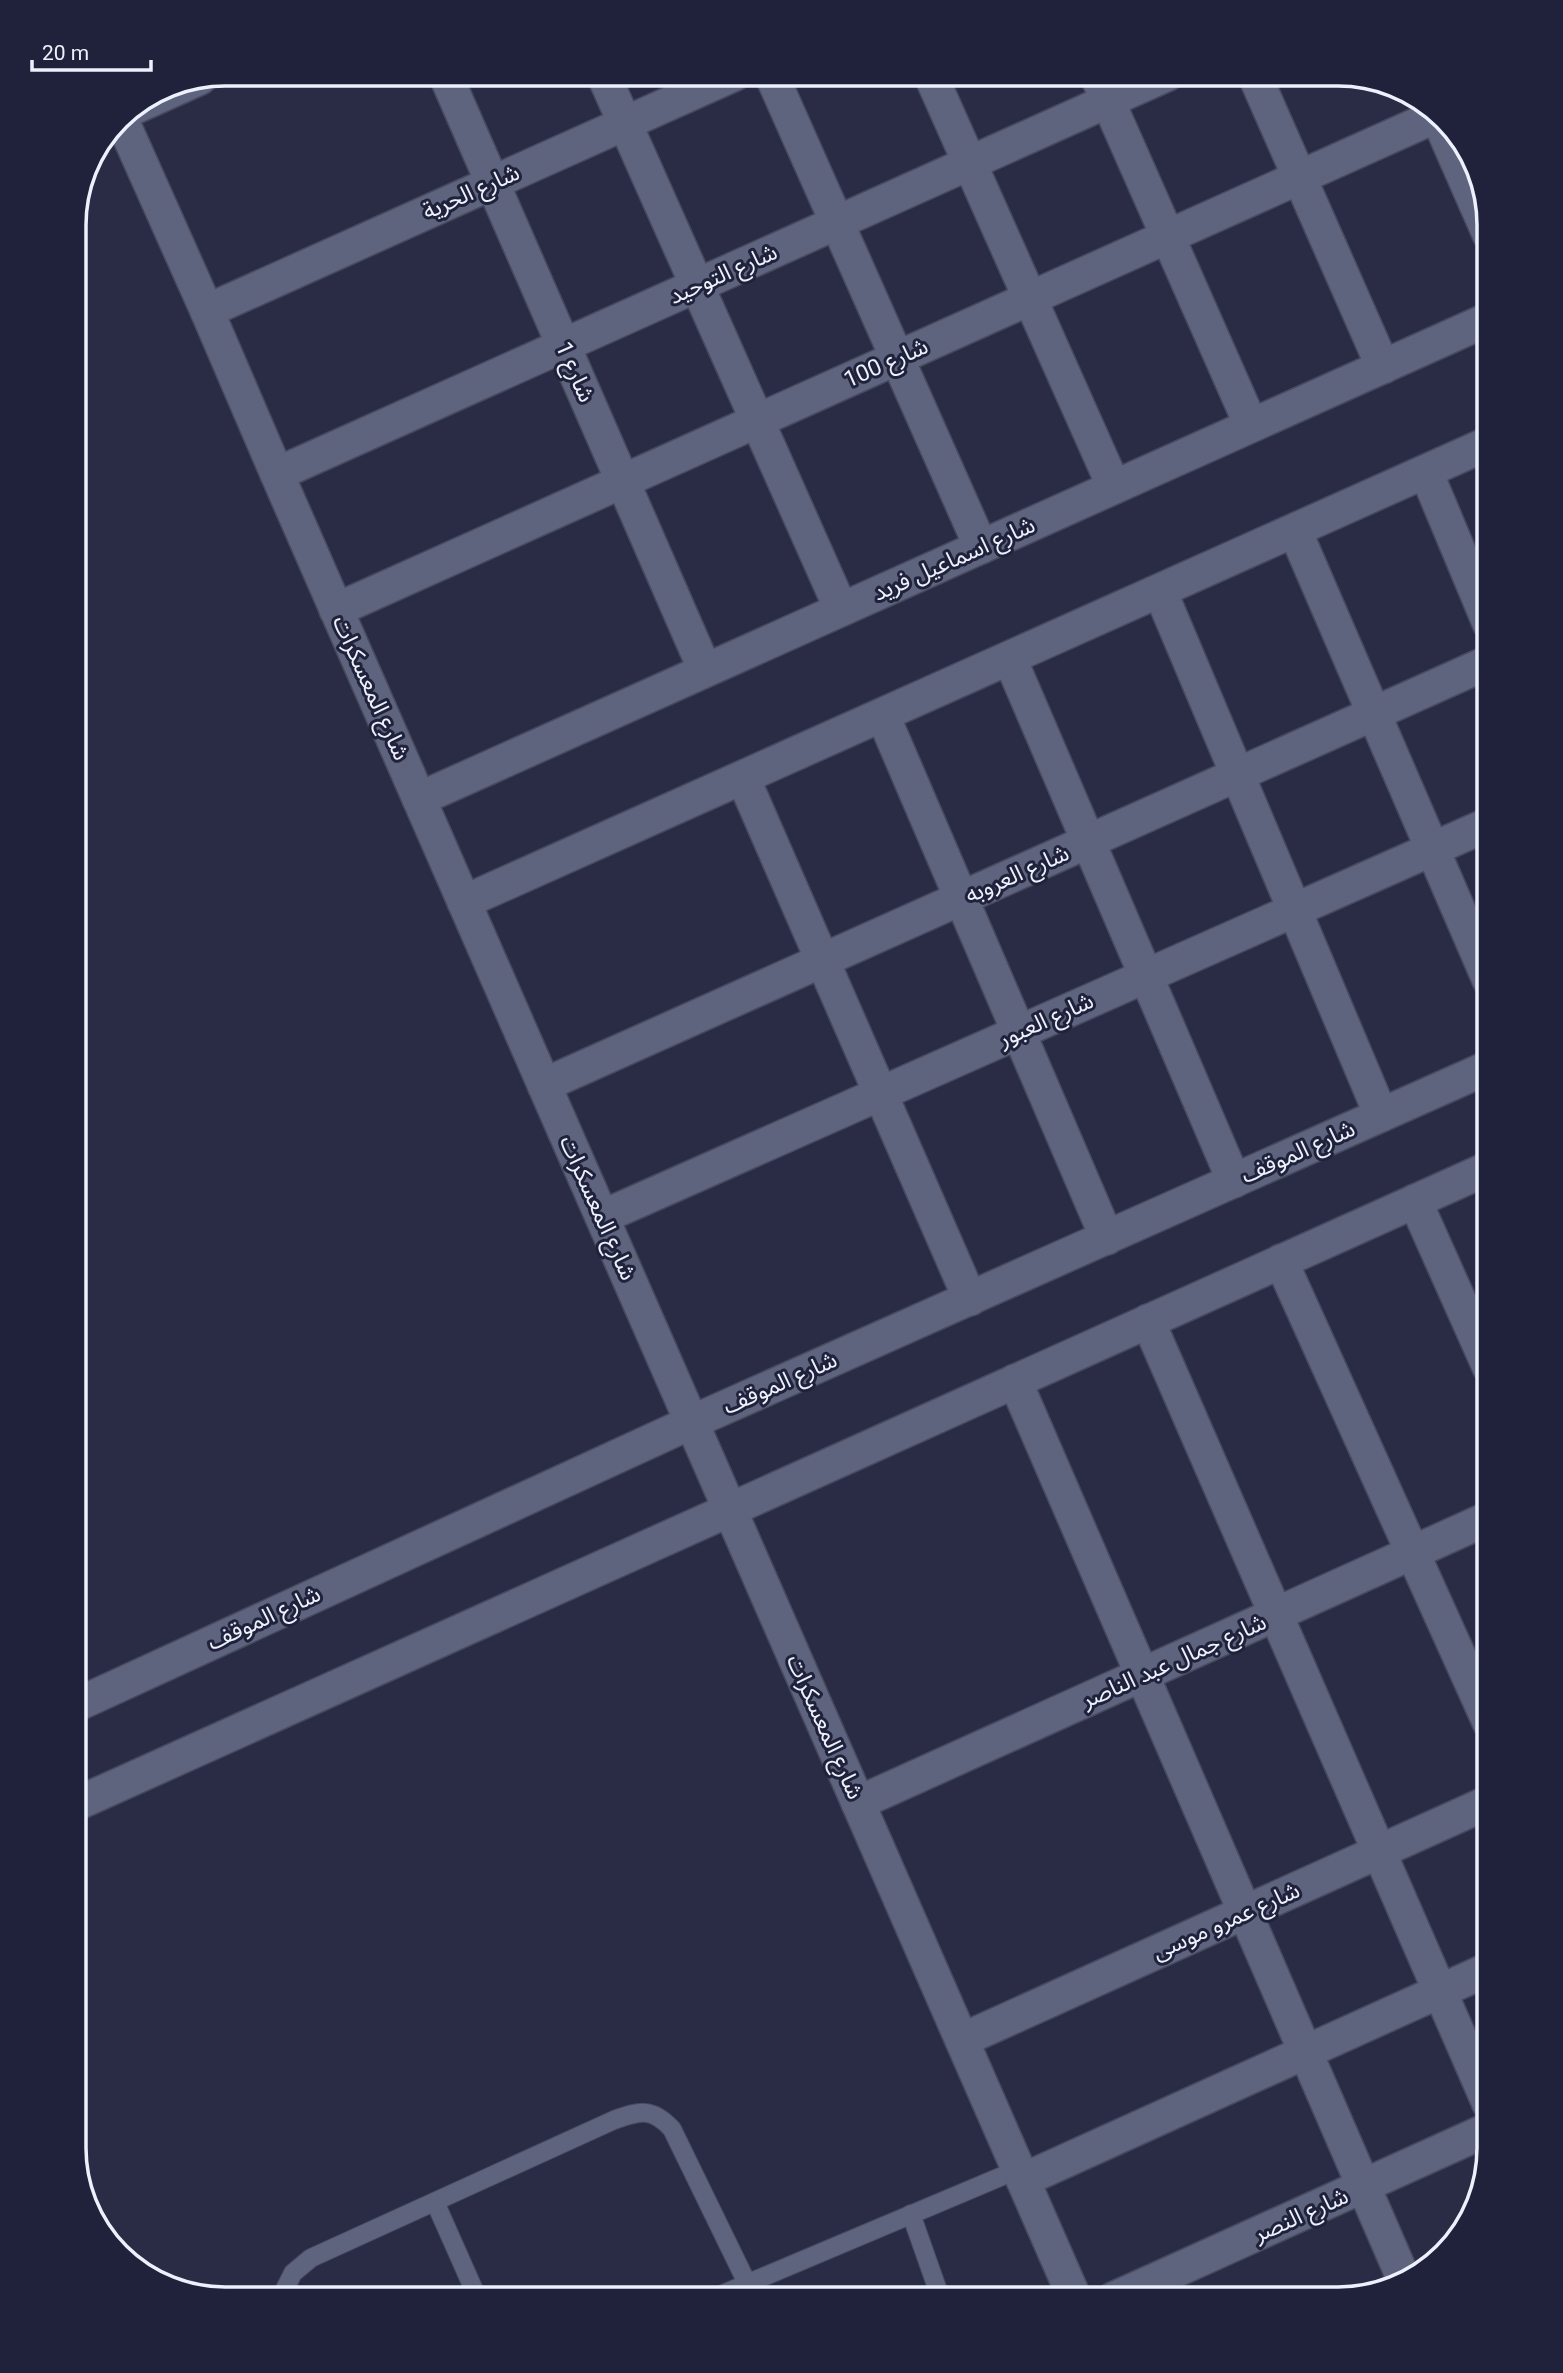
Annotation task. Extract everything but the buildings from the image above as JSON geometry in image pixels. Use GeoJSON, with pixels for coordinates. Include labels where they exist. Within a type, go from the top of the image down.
{"type":"FeatureCollection","features":[{"type":"Feature","properties":{"kind":"street","name":"شارع 1"},"geometry":{"type":"LineString","coordinates":[[450,86],[705,670]]}},
{"type":"Feature","properties":{"kind":"street"},"geometry":{"type":"LineString","coordinates":[[609,86],[841,609]]}},
{"type":"Feature","properties":{"kind":"street","name":"شارع الحرية"},"geometry":{"type":"LineString","coordinates":[[207,311],[708,86]]}},
{"type":"Feature","properties":{"kind":"street"},"geometry":{"type":"LineString","coordinates":[[776,86],[981,547]]}},
{"type":"Feature","properties":{"kind":"street"},"geometry":{"type":"LineString","coordinates":[[935,86],[1114,487]]}},
{"type":"Feature","properties":{"kind":"street"},"geometry":{"type":"LineString","coordinates":[[1259,86],[1383,367]]}},
{"type":"Feature","properties":{"kind":"street"},"geometry":{"type":"LineString","coordinates":[[1102,87],[1251,425]]}},
{"type":"Feature","properties":{"kind":"street","name":"شارع التوحيد"},"geometry":{"type":"LineString","coordinates":[[276,474],[969,163],[1102,87]]}},
{"type":"Feature","properties":{"kind":"street","name":"شارع 100"},"geometry":{"type":"LineString","coordinates":[[336,610],[1429,120]]}},
{"type":"Feature","properties":{"kind":"street","name":"شارع المعسكرات"},"geometry":{"type":"LineString","coordinates":[[125,128],[1069,2287]]}},
{"type":"Feature","properties":{"kind":"street"},"geometry":{"type":"LineString","coordinates":[[1446,138],[1475,203]]}},
{"type":"Feature","properties":{"kind":"street","name":"شارع اسماعيل فريد"},"geometry":{"type":"LineString","coordinates":[[419,799],[1477,324]]}},
{"type":"Feature","properties":{"kind":"street"},"geometry":{"type":"LineString","coordinates":[[464,902],[1477,449]]}},
{"type":"Feature","properties":{"kind":"street"},"geometry":{"type":"LineString","coordinates":[[1426,472],[1477,594]]}},
{"type":"Feature","properties":{"kind":"street"},"geometry":{"type":"LineString","coordinates":[[1295,531],[1477,952]]}},
{"type":"Feature","properties":{"kind":"street"},"geometry":{"type":"LineString","coordinates":[[1160,591],[1381,1115]]}},
{"type":"Feature","properties":{"kind":"street"},"geometry":{"type":"LineString","coordinates":[[1010,659],[1234,1181]]}},
{"type":"Feature","properties":{"kind":"street","name":"شارع العروبه"},"geometry":{"type":"LineString","coordinates":[[544,1085],[1477,667]]}},
{"type":"Feature","properties":{"kind":"street"},"geometry":{"type":"LineString","coordinates":[[883,716],[1107,1238]]}},
{"type":"Feature","properties":{"kind":"street"},"geometry":{"type":"LineString","coordinates":[[743,778],[970,1299]]}},
{"type":"Feature","properties":{"kind":"street","name":"شارع العبور"},"geometry":{"type":"LineString","coordinates":[[602,1217],[1477,829]]}},
{"type":"Feature","properties":{"kind":"street","name":"شارع الموقف"},"geometry":{"type":"LineString","coordinates":[[86,1700],[692,1422],[1477,1071]]}},
{"type":"Feature","properties":{"kind":"street"},"geometry":{"type":"LineString","coordinates":[[86,1800],[1477,1173]]}},
{"type":"Feature","properties":{"kind":"street"},"geometry":{"type":"LineString","coordinates":[[1415,1201],[1477,1340]]}},
{"type":"Feature","properties":{"kind":"street"},"geometry":{"type":"LineString","coordinates":[[1281,1261],[1477,1695]]}},
{"type":"Feature","properties":{"kind":"street"},"geometry":{"type":"LineString","coordinates":[[1148,1321],[1477,2076]]}},
{"type":"Feature","properties":{"kind":"street"},"geometry":{"type":"LineString","coordinates":[[1016,1381],[1401,2272]]}},
{"type":"Feature","properties":{"kind":"street","name":"شارع جمال عبد الناصر"},"geometry":{"type":"LineString","coordinates":[[858,1803],[1477,1524]]}},
{"type":"Feature","properties":{"kind":"street","name":"شارع عمرو موسى"},"geometry":{"type":"LineString","coordinates":[[962,2040],[1477,1808]]}},
{"type":"Feature","properties":{"kind":"street"},"geometry":{"type":"LineString","coordinates":[[1021,2174],[1305,2052],[1477,1974]]}},
{"type":"Feature","properties":{"kind":"street","name":"شارع النصر"},"geometry":{"type":"LineString","coordinates":[[1142,2287],[1477,2134]]}},
{"type":"Feature","properties":{"kind":"lane"},"geometry":{"type":"LineString","coordinates":[[286,2287],[293,2273],[311,2258],[614,2120],[640,2111],[656,2115],[673,2129],[747,2283]]}},
{"type":"Feature","properties":{"kind":"lane"},"geometry":{"type":"LineString","coordinates":[[738,2287],[911,2214],[1021,2174]]}},
{"type":"Feature","properties":{"kind":"lane"},"geometry":{"type":"LineString","coordinates":[[435,2202],[473,2287]]}},
{"type":"Feature","properties":{"kind":"lane"},"geometry":{"type":"LineString","coordinates":[[911,2214],[937,2287]]}}]}
